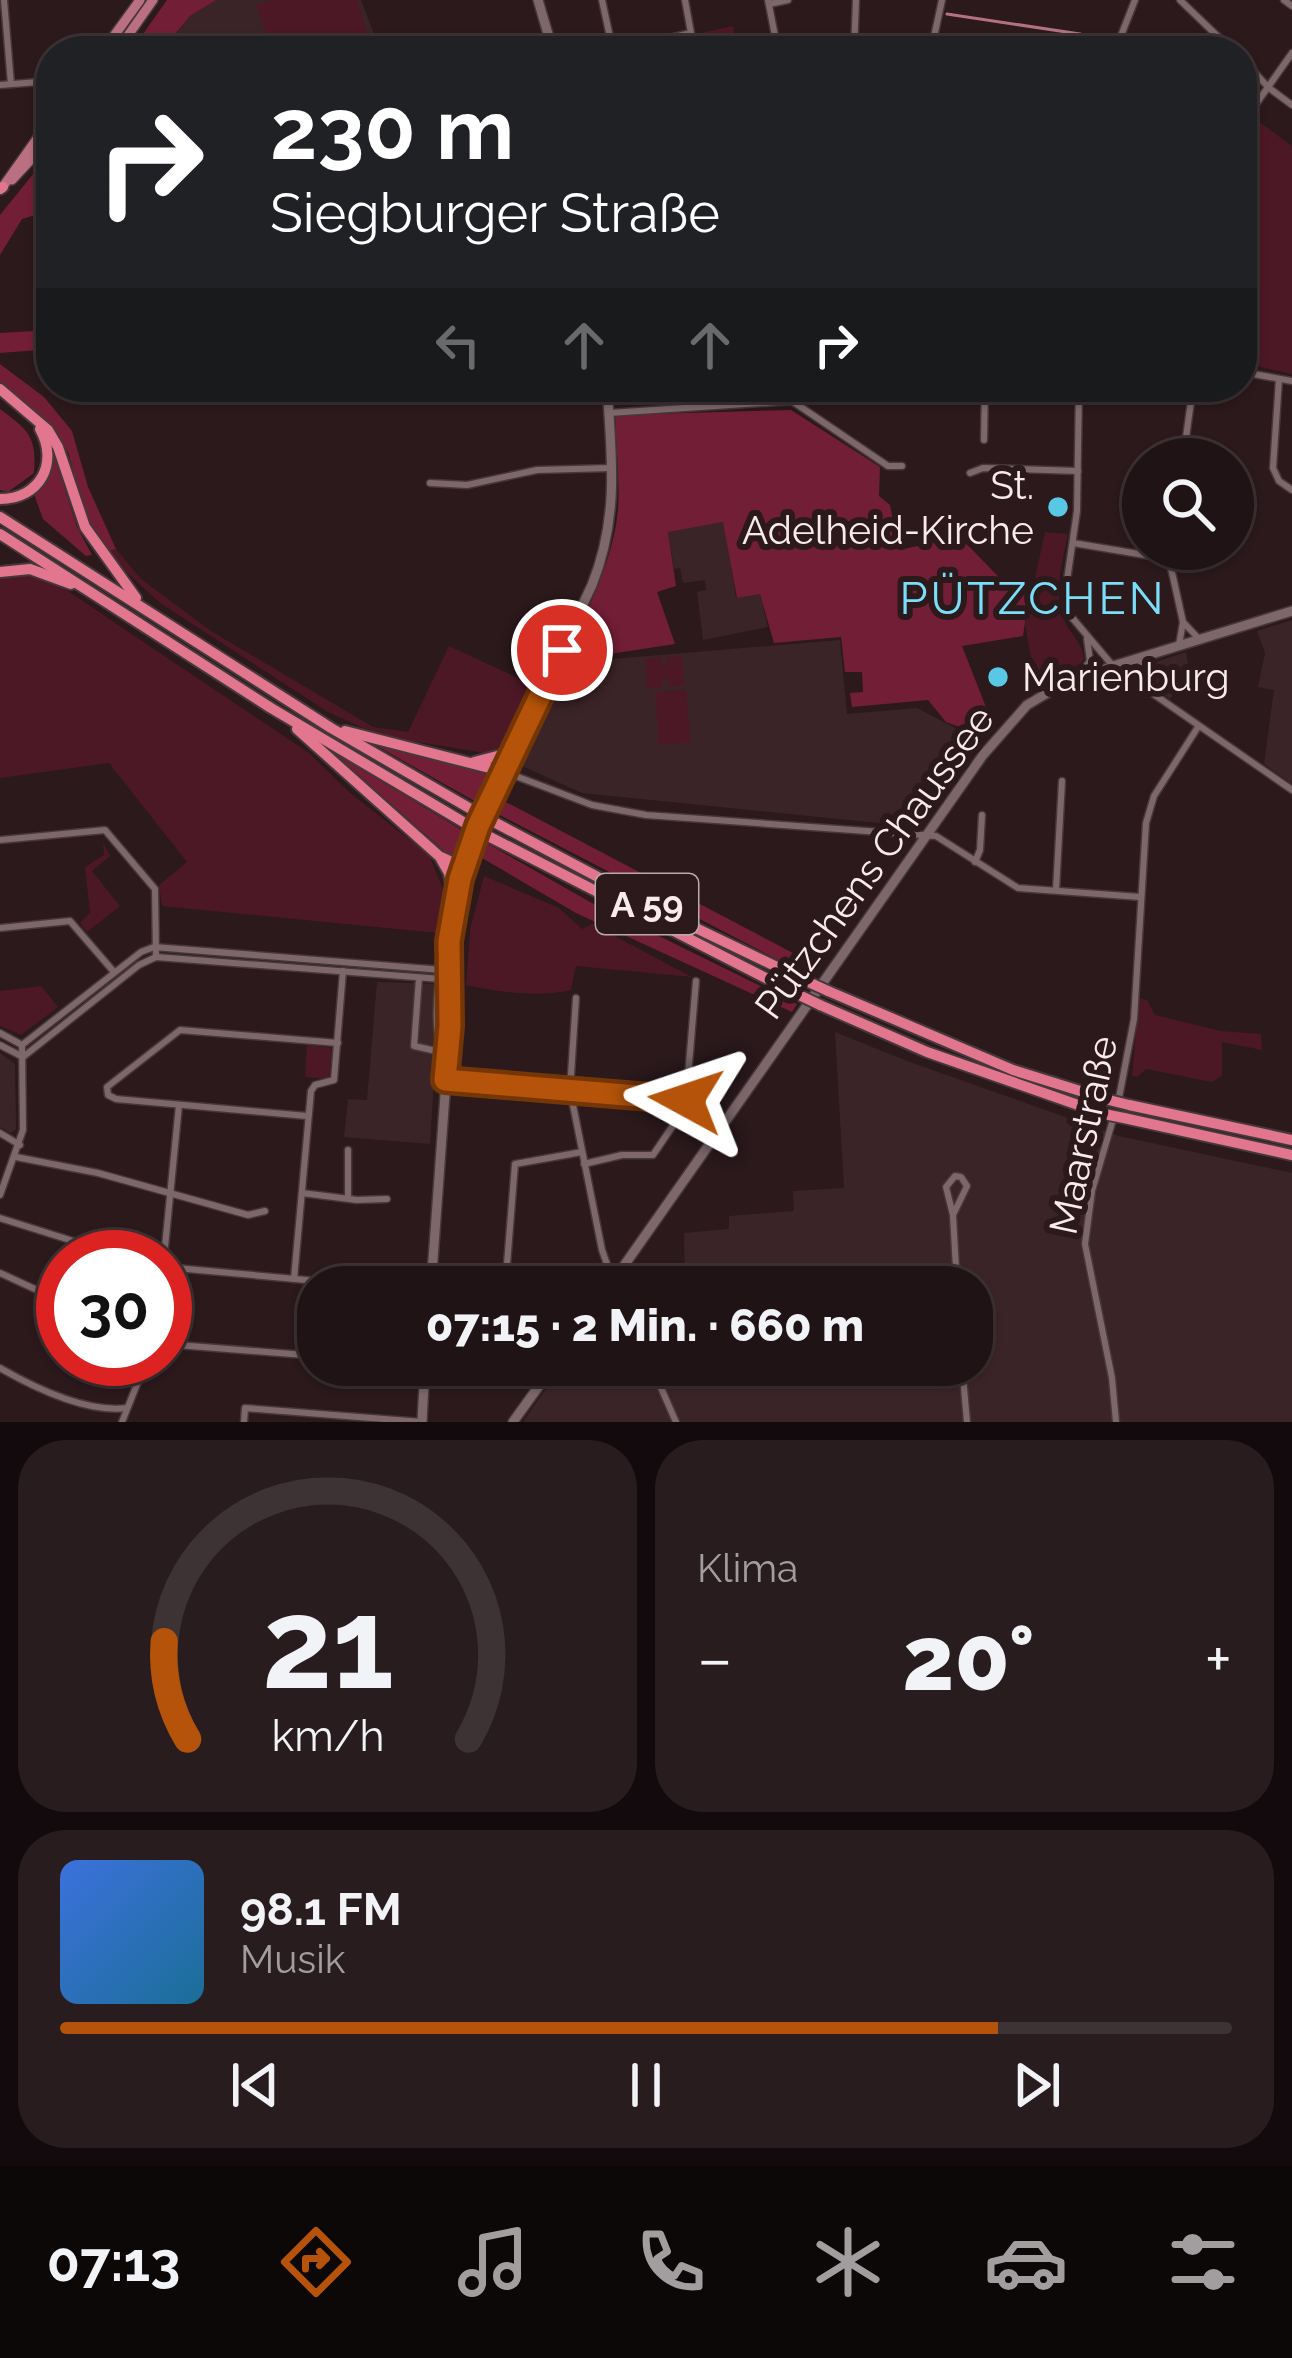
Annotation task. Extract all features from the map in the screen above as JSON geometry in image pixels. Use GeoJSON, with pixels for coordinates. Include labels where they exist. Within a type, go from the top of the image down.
{"type":"FeatureCollection","features":[{"type":"Feature","properties":{"kind":"highway"},"geometry":{"type":"LineString","coordinates":[[0,393],[40,430],[49,454],[45,474],[36,486],[20,497],[0,499]]}},
{"type":"Feature","properties":{"kind":"highway"},"geometry":{"type":"LineString","coordinates":[[0,393],[48,430],[85,527],[141,605]]}},
{"type":"Feature","properties":{"kind":"highway","name":"A 59"},"geometry":{"type":"LineString","coordinates":[[0,517],[331,728],[677,919],[828,991],[1013,1070],[1109,1100],[1127,1112],[1288,1154]]}},
{"type":"Feature","properties":{"kind":"highway","name":"A 59"},"geometry":{"type":"LineString","coordinates":[[0,534],[271,708],[470,826],[820,1005],[946,1059],[1104,1114],[1127,1112],[1287,1140]]}},
{"type":"Feature","properties":{"kind":"highway"},"geometry":{"type":"LineString","coordinates":[[0,572],[14,568],[45,572],[100,596]]}},
{"type":"Feature","properties":{"kind":"highway"},"geometry":{"type":"LineString","coordinates":[[271,708],[439,856],[465,863]]}},
{"type":"Feature","properties":{"kind":"highway"},"geometry":{"type":"LineString","coordinates":[[331,728],[505,772]]}},
{"type":"Feature","properties":{"kind":"highway"},"geometry":{"type":"LineString","coordinates":[[471,762],[499,756],[518,741]]}},
{"type":"Feature","properties":{"kind":"highway"},"geometry":{"type":"LineString","coordinates":[[439,856],[454,904]]}},
{"type":"Feature","properties":{"kind":"main road"},"geometry":{"type":"LineString","coordinates":[[114,36],[140,0]]}},
{"type":"Feature","properties":{"kind":"main road"},"geometry":{"type":"LineString","coordinates":[[128,36],[153,0]]}},
{"type":"Feature","properties":{"kind":"main road"},"geometry":{"type":"LineString","coordinates":[[1,188],[36,140]]}},
{"type":"Feature","properties":{"kind":"main road"},"geometry":{"type":"LineString","coordinates":[[1,188],[36,156]]}},
{"type":"Feature","properties":{"kind":"street"},"geometry":{"type":"LineString","coordinates":[[4,0],[11,84]]}},
{"type":"Feature","properties":{"kind":"street"},"geometry":{"type":"LineString","coordinates":[[538,0],[549,36]]}},
{"type":"Feature","properties":{"kind":"street"},"geometry":{"type":"LineString","coordinates":[[602,0],[610,36]]}},
{"type":"Feature","properties":{"kind":"street"},"geometry":{"type":"LineString","coordinates":[[679,36],[692,33],[685,0]]}},
{"type":"Feature","properties":{"kind":"street"},"geometry":{"type":"LineString","coordinates":[[775,36],[769,2],[788,0]]}},
{"type":"Feature","properties":{"kind":"street"},"geometry":{"type":"LineString","coordinates":[[855,36],[856,0]]}},
{"type":"Feature","properties":{"kind":"street"},"geometry":{"type":"LineString","coordinates":[[934,36],[942,0]]}},
{"type":"Feature","properties":{"kind":"street"},"geometry":{"type":"LineString","coordinates":[[1121,36],[1135,0]]}},
{"type":"Feature","properties":{"kind":"street"},"geometry":{"type":"LineString","coordinates":[[1180,0],[1217,36]]}},
{"type":"Feature","properties":{"kind":"street"},"geometry":{"type":"LineString","coordinates":[[1283,0],[1292,6]]}},
{"type":"Feature","properties":{"kind":"street"},"geometry":{"type":"LineString","coordinates":[[1257,104],[1292,53]]}},
{"type":"Feature","properties":{"kind":"street"},"geometry":{"type":"LineString","coordinates":[[1257,75],[1292,105]]}},
{"type":"Feature","properties":{"kind":"street"},"geometry":{"type":"LineString","coordinates":[[0,85],[36,82]]}},
{"type":"Feature","properties":{"kind":"street"},"geometry":{"type":"LineString","coordinates":[[1257,375],[1292,381]]}},
{"type":"Feature","properties":{"kind":"street"},"geometry":{"type":"LineString","coordinates":[[1280,379],[1273,468],[1279,482],[1292,490]]}},
{"type":"Feature","properties":{"kind":"street"},"geometry":{"type":"LineString","coordinates":[[432,1266],[445,1080],[438,1008],[454,904],[465,863],[603,556],[612,518],[609,402]]}},
{"type":"Feature","properties":{"kind":"street"},"geometry":{"type":"LineString","coordinates":[[609,413],[777,402]]}},
{"type":"Feature","properties":{"kind":"street"},"geometry":{"type":"LineString","coordinates":[[793,402],[888,466],[902,466]]}},
{"type":"Feature","properties":{"kind":"street"},"geometry":{"type":"LineString","coordinates":[[984,440],[985,402]]}},
{"type":"Feature","properties":{"kind":"street"},"geometry":{"type":"LineString","coordinates":[[1079,402],[1078,471],[1065,602],[1074,623],[1113,666],[1292,790]]}},
{"type":"Feature","properties":{"kind":"street"},"geometry":{"type":"LineString","coordinates":[[1186,438],[1191,402]]}},
{"type":"Feature","properties":{"kind":"street"},"geometry":{"type":"LineString","coordinates":[[430,483],[467,484],[537,470],[613,468]]}},
{"type":"Feature","properties":{"kind":"street"},"geometry":{"type":"LineString","coordinates":[[970,472],[983,468],[1078,471]]}},
{"type":"Feature","properties":{"kind":"street"},"geometry":{"type":"LineString","coordinates":[[1073,542],[1122,551]]}},
{"type":"Feature","properties":{"kind":"street"},"geometry":{"type":"LineString","coordinates":[[1171,570],[1183,622],[1179,646]]}},
{"type":"Feature","properties":{"kind":"street","name":"Pützchens Chaussee"},"geometry":{"type":"LineString","coordinates":[[625,1266],[1001,730],[1027,704],[1113,666],[1292,611]]}},
{"type":"Feature","properties":{"kind":"street"},"geometry":{"type":"LineString","coordinates":[[1183,622],[1200,640]]}},
{"type":"Feature","properties":{"kind":"street"},"geometry":{"type":"LineString","coordinates":[[1074,681],[1090,661],[1086,636]]}},
{"type":"Feature","properties":{"kind":"street"},"geometry":{"type":"LineString","coordinates":[[1139,685],[1137,671],[1145,657]]}},
{"type":"Feature","properties":{"kind":"street","name":"Maarstraße"},"geometry":{"type":"LineString","coordinates":[[1116,1422],[1085,1232],[1092,1191],[1127,1072],[1150,808],[1198,727]]}},
{"type":"Feature","properties":{"kind":"street"},"geometry":{"type":"LineString","coordinates":[[505,772],[572,799],[620,811],[928,834],[1018,888],[1140,897]]}},
{"type":"Feature","properties":{"kind":"street"},"geometry":{"type":"LineString","coordinates":[[1056,890],[1062,781]]}},
{"type":"Feature","properties":{"kind":"street"},"geometry":{"type":"LineString","coordinates":[[975,862],[982,814]]}},
{"type":"Feature","properties":{"kind":"street"},"geometry":{"type":"LineString","coordinates":[[0,839],[105,830],[155,889],[156,957]]}},
{"type":"Feature","properties":{"kind":"street"},"geometry":{"type":"LineString","coordinates":[[0,928],[70,922],[114,972]]}},
{"type":"Feature","properties":{"kind":"street"},"geometry":{"type":"LineString","coordinates":[[22,1045],[154,946],[344,961],[445,976]]}},
{"type":"Feature","properties":{"kind":"street"},"geometry":{"type":"LineString","coordinates":[[23,1057],[139,965],[156,957],[419,973]]}},
{"type":"Feature","properties":{"kind":"street"},"geometry":{"type":"LineString","coordinates":[[294,1279],[310,1091],[315,1085],[334,1081],[344,961]]}},
{"type":"Feature","properties":{"kind":"street"},"geometry":{"type":"LineString","coordinates":[[419,973],[415,1046],[445,1055]]}},
{"type":"Feature","properties":{"kind":"street"},"geometry":{"type":"LineString","coordinates":[[584,1164],[622,1155],[653,1155],[687,1101],[696,981]]}},
{"type":"Feature","properties":{"kind":"street"},"geometry":{"type":"LineString","coordinates":[[576,998],[570,1090],[608,1266]]}},
{"type":"Feature","properties":{"kind":"street"},"geometry":{"type":"LineString","coordinates":[[307,1117],[108,1095],[107,1087],[180,1030],[338,1043]]}},
{"type":"Feature","properties":{"kind":"street"},"geometry":{"type":"LineString","coordinates":[[0,1033],[22,1045]]}},
{"type":"Feature","properties":{"kind":"street"},"geometry":{"type":"LineString","coordinates":[[0,1195],[20,1145],[22,1045]]}},
{"type":"Feature","properties":{"kind":"street"},"geometry":{"type":"LineString","coordinates":[[0,1046],[23,1057]]}},
{"type":"Feature","properties":{"kind":"street"},"geometry":{"type":"LineString","coordinates":[[445,1080],[687,1101],[723,1126]]}},
{"type":"Feature","properties":{"kind":"street"},"geometry":{"type":"LineString","coordinates":[[167,1230],[179,1105]]}},
{"type":"Feature","properties":{"kind":"street"},"geometry":{"type":"LineString","coordinates":[[0,1133],[20,1145]]}},
{"type":"Feature","properties":{"kind":"street"},"geometry":{"type":"LineString","coordinates":[[348,1150],[348,1197]]}},
{"type":"Feature","properties":{"kind":"street"},"geometry":{"type":"LineString","coordinates":[[507,1266],[514,1164],[582,1151]]}},
{"type":"Feature","properties":{"kind":"street"},"geometry":{"type":"LineString","coordinates":[[16,1157],[98,1173],[248,1215],[265,1211]]}},
{"type":"Feature","properties":{"kind":"street"},"geometry":{"type":"LineString","coordinates":[[953,1215],[967,1186],[955,1176],[946,1187],[957,1266]]}},
{"type":"Feature","properties":{"kind":"street"},"geometry":{"type":"LineString","coordinates":[[301,1192],[387,1199]]}},
{"type":"Feature","properties":{"kind":"street"},"geometry":{"type":"LineString","coordinates":[[0,1218],[38,1230]]}},
{"type":"Feature","properties":{"kind":"street"},"geometry":{"type":"LineString","coordinates":[[192,1270],[297,1279]]}},
{"type":"Feature","properties":{"kind":"street"},"geometry":{"type":"LineString","coordinates":[[0,1273],[36,1290]]}},
{"type":"Feature","properties":{"kind":"street"},"geometry":{"type":"LineString","coordinates":[[192,1346],[297,1354]]}},
{"type":"Feature","properties":{"kind":"street"},"geometry":{"type":"LineString","coordinates":[[0,1367],[21,1380],[86,1403],[127,1408]]}},
{"type":"Feature","properties":{"kind":"street"},"geometry":{"type":"LineString","coordinates":[[122,1422],[136,1386]]}},
{"type":"Feature","properties":{"kind":"street"},"geometry":{"type":"LineString","coordinates":[[244,1422],[245,1408],[422,1422],[423,1386]]}},
{"type":"Feature","properties":{"kind":"street"},"geometry":{"type":"LineString","coordinates":[[513,1422],[539,1386]]}},
{"type":"Feature","properties":{"kind":"street"},"geometry":{"type":"LineString","coordinates":[[660,1386],[676,1422]]}},
{"type":"Feature","properties":{"kind":"street"},"geometry":{"type":"LineString","coordinates":[[964,1386],[968,1422]]}},
{"type":"Feature","properties":{"kind":"shaded area"},"geometry":{"type":"Polygon","coordinates":[[[167,0],[216,0],[190,16],[173,36],[142,36],[167,0]]]}},
{"type":"Feature","properties":{"kind":"shaded area"},"geometry":{"type":"Polygon","coordinates":[[[216,0],[361,0],[378,36],[174,36],[190,16],[216,0]]]}},
{"type":"Feature","properties":{"kind":"shaded area"},"geometry":{"type":"Polygon","coordinates":[[[272,0],[357,0],[368,35],[266,36],[256,5],[272,0]]]}},
{"type":"Feature","properties":{"kind":"shaded area"},"geometry":{"type":"Polygon","coordinates":[[[733,26],[735,36],[696,36],[733,26]]]}},
{"type":"Feature","properties":{"kind":"shaded area"},"geometry":{"type":"Polygon","coordinates":[[[1257,120],[1292,146],[1292,374],[1257,366],[1257,120]]]}},
{"type":"Feature","properties":{"kind":"shaded area"},"geometry":{"type":"Polygon","coordinates":[[[36,171],[36,215],[22,219],[0,255],[0,215],[36,171]]]}},
{"type":"Feature","properties":{"kind":"shaded area"},"geometry":{"type":"Polygon","coordinates":[[[36,331],[36,350],[0,353],[0,333],[36,331]]]}},
{"type":"Feature","properties":{"kind":"shaded area"},"geometry":{"type":"Polygon","coordinates":[[[0,364],[36,391],[36,402],[48,402],[72,431],[88,487],[116,549],[104,552],[84,509],[68,452],[46,421],[0,382],[0,364]]]}},
{"type":"Feature","properties":{"kind":"shaded area"},"geometry":{"type":"Polygon","coordinates":[[[0,409],[24,429],[34,450],[34,473],[8,492],[0,490],[0,409]]]}},
{"type":"Feature","properties":{"kind":"shaded area"},"geometry":{"type":"Polygon","coordinates":[[[791,410],[880,467],[879,496],[890,505],[899,550],[960,537],[1018,597],[1030,587],[1023,636],[962,646],[991,720],[979,734],[946,722],[928,700],[852,707],[850,693],[863,692],[862,672],[845,672],[841,637],[774,643],[760,594],[737,598],[723,522],[668,532],[676,586],[657,592],[675,644],[564,661],[597,588],[615,530],[619,486],[615,415],[791,410]]]}},
{"type":"Feature","properties":{"kind":"shaded area"},"geometry":{"type":"Polygon","coordinates":[[[54,455],[77,527],[92,555],[86,556],[43,519],[34,494],[47,479],[54,455]]]}},
{"type":"Feature","properties":{"kind":"shaded area"},"geometry":{"type":"Polygon","coordinates":[[[724,522],[736,598],[760,594],[768,627],[703,640],[697,592],[706,590],[705,580],[683,583],[680,568],[674,569],[668,531],[724,522]]]}},
{"type":"Feature","properties":{"kind":"shaded area"},"geometry":{"type":"Polygon","coordinates":[[[1045,532],[1068,534],[1060,602],[1084,659],[1075,672],[1036,687],[1025,624],[1045,532]]]}},
{"type":"Feature","properties":{"kind":"shaded area"},"geometry":{"type":"Polygon","coordinates":[[[116,549],[141,579],[211,631],[373,727],[408,732],[449,646],[535,686],[491,754],[363,728],[328,712],[160,603],[104,552],[116,549]]]}},
{"type":"Feature","properties":{"kind":"shaded area"},"geometry":{"type":"Polygon","coordinates":[[[15,572],[44,575],[309,753],[349,792],[429,855],[446,896],[438,933],[162,906],[159,885],[187,862],[109,763],[0,778],[0,576],[15,572]]]}},
{"type":"Feature","properties":{"kind":"shaded area"},"geometry":{"type":"Polygon","coordinates":[[[1292,620],[1292,784],[1264,764],[1274,690],[1258,687],[1265,653],[1257,631],[1292,620]]]}},
{"type":"Feature","properties":{"kind":"shaded area"},"geometry":{"type":"Polygon","coordinates":[[[840,640],[847,714],[917,708],[982,742],[918,827],[582,793],[520,765],[564,663],[840,640]]]}},
{"type":"Feature","properties":{"kind":"shaded area"},"geometry":{"type":"Polygon","coordinates":[[[1186,652],[1189,670],[1170,699],[1143,680],[1147,665],[1186,652]]]}},
{"type":"Feature","properties":{"kind":"shaded area"},"geometry":{"type":"Polygon","coordinates":[[[682,656],[684,685],[669,687],[668,678],[663,678],[663,687],[647,688],[645,659],[661,657],[662,666],[667,665],[666,657],[682,656]]]}},
{"type":"Feature","properties":{"kind":"shaded area"},"geometry":{"type":"Polygon","coordinates":[[[686,690],[691,742],[659,745],[655,692],[686,690]]]}},
{"type":"Feature","properties":{"kind":"shaded area"},"geometry":{"type":"Polygon","coordinates":[[[363,738],[489,773],[478,803],[363,738]]]}},
{"type":"Feature","properties":{"kind":"shaded area"},"geometry":{"type":"Polygon","coordinates":[[[333,752],[465,832],[452,858],[333,752]]]}},
{"type":"Feature","properties":{"kind":"shaded area"},"geometry":{"type":"Polygon","coordinates":[[[504,801],[793,953],[788,965],[496,813],[504,801]]]}},
{"type":"Feature","properties":{"kind":"shaded area"},"geometry":{"type":"Polygon","coordinates":[[[483,841],[590,902],[797,1004],[792,1012],[576,913],[477,855],[483,841]]]}},
{"type":"Feature","properties":{"kind":"shaded area"},"geometry":{"type":"Polygon","coordinates":[[[103,842],[110,856],[92,871],[120,906],[87,932],[80,923],[90,913],[85,867],[104,855],[103,842]]]}},
{"type":"Feature","properties":{"kind":"shaded area"},"geometry":{"type":"Polygon","coordinates":[[[484,876],[559,908],[582,929],[592,924],[692,977],[576,966],[571,990],[518,993],[466,985],[470,929],[484,876]]]}},
{"type":"Feature","properties":{"kind":"shaded area"},"geometry":{"type":"Polygon","coordinates":[[[377,982],[440,984],[430,1144],[344,1137],[348,1099],[367,1100],[377,982]]]}},
{"type":"Feature","properties":{"kind":"shaded area"},"geometry":{"type":"Polygon","coordinates":[[[41,986],[58,1007],[21,1035],[0,1026],[0,991],[41,986]]]}},
{"type":"Feature","properties":{"kind":"shaded area"},"geometry":{"type":"Polygon","coordinates":[[[1139,998],[1147,1000],[1155,1015],[1221,1031],[1261,1034],[1262,1050],[1222,1042],[1222,1076],[1212,1082],[1146,1069],[1132,1076],[1139,998]]]}},
{"type":"Feature","properties":{"kind":"shaded area"},"geometry":{"type":"Polygon","coordinates":[[[835,1032],[1119,1136],[1292,1173],[1292,1422],[523,1422],[548,1386],[993,1386],[993,1266],[685,1266],[684,1233],[729,1229],[729,1216],[794,1211],[793,1191],[844,1188],[835,1032]]]}},
{"type":"Feature","properties":{"kind":"shaded area"},"geometry":{"type":"Polygon","coordinates":[[[307,1045],[332,1048],[329,1079],[305,1077],[307,1045]]]}},
{"type":"Feature","properties":{"kind":"shaded area"},"geometry":{"type":"Polygon","coordinates":[[[0,1053],[15,1064],[16,1129],[11,1133],[0,1127],[0,1053]]]}},
{"type":"Feature","properties":{"kind":"waterway"},"geometry":{"type":"LineString","coordinates":[[947,14],[1086,36]]}},
{"type":"Feature","properties":{"kind":"place","name":"St. Adelheid-Kirche"},"geometry":{"type":"Point","coordinates":[1058,507]}},
{"type":"Feature","properties":{"kind":"place","name":"Marienburg"},"geometry":{"type":"Point","coordinates":[998,677]}},
{"type":"Feature","properties":{"kind":"district","name":"PÜTZCHEN"},"geometry":{"type":"Point","coordinates":[1033,598]}},
{"type":"Feature","properties":{"kind":"route"},"geometry":{"type":"LineString","coordinates":[[562,650],[478,826],[460,879],[449,941],[445,1080],[686,1100]]}}]}
